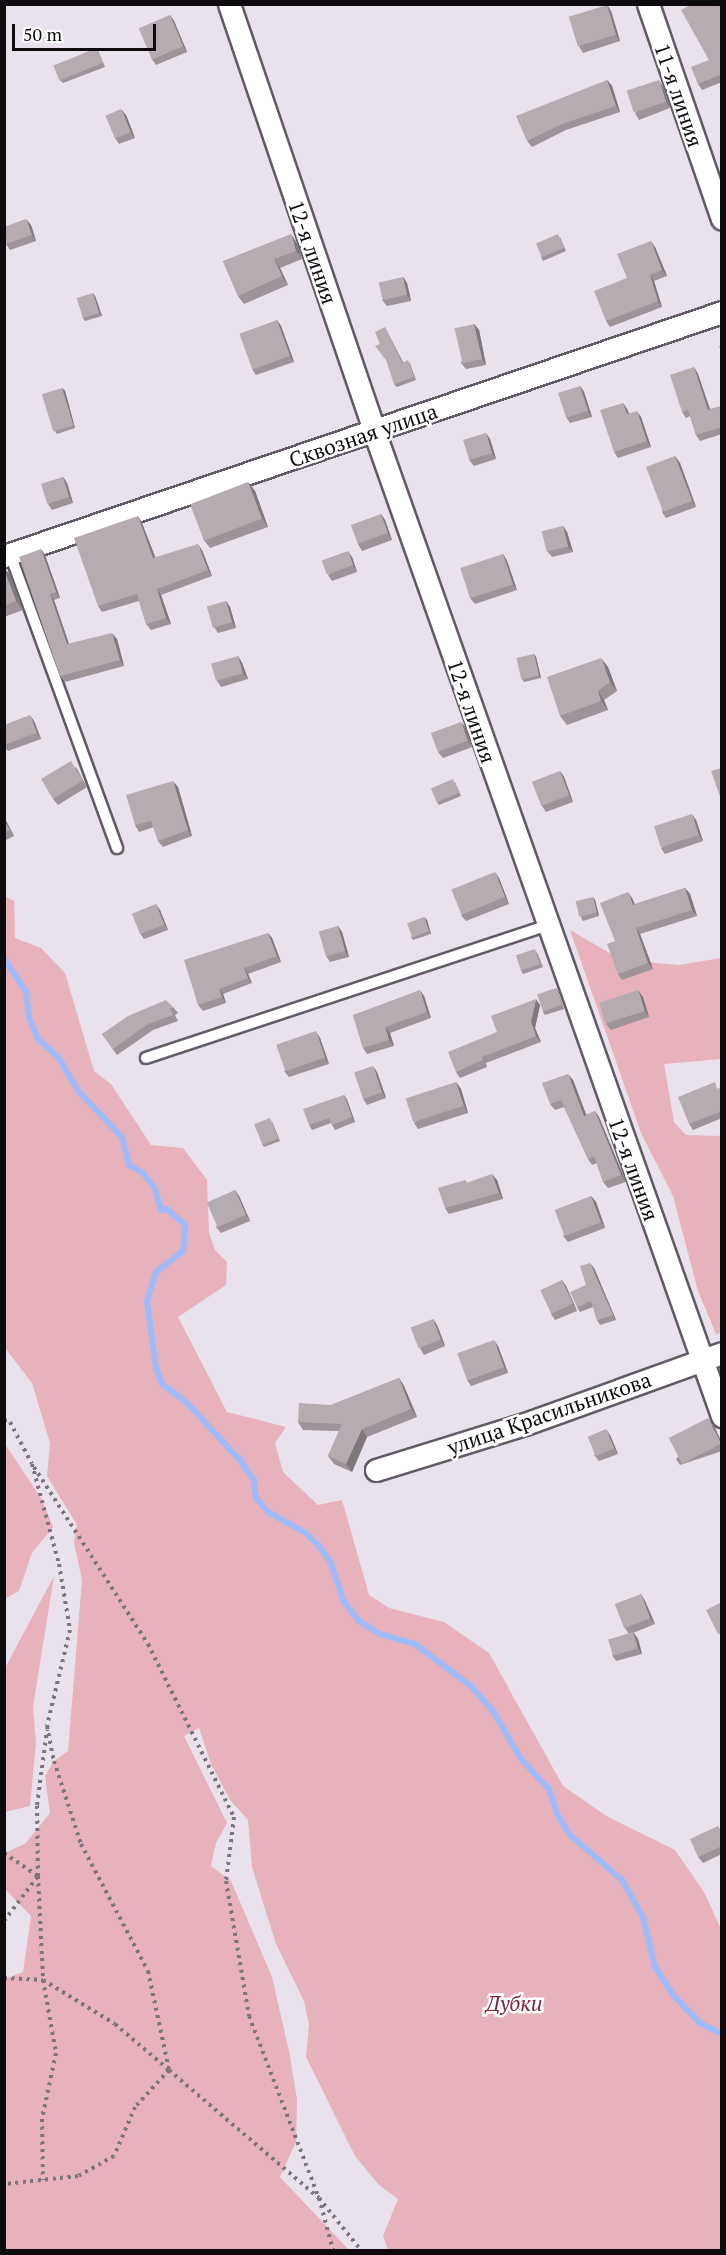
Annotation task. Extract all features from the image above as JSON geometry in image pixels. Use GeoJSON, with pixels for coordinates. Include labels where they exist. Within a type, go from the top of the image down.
{"type":"FeatureCollection","features":[{"type":"Feature","properties":{"kind":"street","name":"12-я линия"},"geometry":{"type":"LineString","coordinates":[[229,4],[374,431],[547,925],[712,1357],[722,1416]]}},
{"type":"Feature","properties":{"kind":"street","name":"11-я линия"},"geometry":{"type":"LineString","coordinates":[[648,4],[722,219]]}},
{"type":"Feature","properties":{"kind":"street","name":"Сквозная улица"},"geometry":{"type":"LineString","coordinates":[[7,555],[722,312]]}},
{"type":"Feature","properties":{"kind":"street","name":"улица Красильникова"},"geometry":{"type":"LineString","coordinates":[[376,1470],[525,1424],[712,1357]]}},
{"type":"Feature","properties":{"kind":"lane"},"geometry":{"type":"LineString","coordinates":[[7,555],[117,848]]}},
{"type":"Feature","properties":{"kind":"lane"},"geometry":{"type":"LineString","coordinates":[[146,1058],[547,925]]}},
{"type":"Feature","properties":{"kind":"path"},"geometry":{"type":"LineString","coordinates":[[4,1420],[10,1422],[32,1464],[148,1644],[234,1817],[226,1881],[249,2016],[319,2198],[333,2250]]}},
{"type":"Feature","properties":{"kind":"path"},"geometry":{"type":"LineString","coordinates":[[32,1464],[59,1564],[70,1630],[47,1726],[37,1805],[43,1980],[56,2053],[42,2119],[44,2180]]}},
{"type":"Feature","properties":{"kind":"path"},"geometry":{"type":"LineString","coordinates":[[47,1726],[54,1761],[81,1844],[148,1971],[169,2070]]}},
{"type":"Feature","properties":{"kind":"path"},"geometry":{"type":"LineString","coordinates":[[4,1853],[38,1876]]}},
{"type":"Feature","properties":{"kind":"path"},"geometry":{"type":"LineString","coordinates":[[4,1921],[38,1876]]}},
{"type":"Feature","properties":{"kind":"path"},"geometry":{"type":"LineString","coordinates":[[4,1978],[43,1980],[115,2024],[319,2198],[361,2250]]}},
{"type":"Feature","properties":{"kind":"path"},"geometry":{"type":"LineString","coordinates":[[4,2184],[78,2176],[114,2156],[135,2107],[169,2070]]}},
{"type":"Feature","properties":{"kind":"green space","name":"Дубки"},"geometry":{"type":"Polygon","coordinates":[[[5,896],[14,901],[15,938],[41,948],[65,973],[94,1071],[111,1084],[151,1145],[183,1148],[207,1180],[209,1233],[215,1250],[227,1262],[226,1285],[178,1317],[227,1412],[286,1427],[275,1443],[283,1472],[318,1505],[342,1500],[369,1595],[389,1608],[444,1622],[489,1653],[563,1786],[608,1817],[675,1850],[704,1892],[721,1929],[721,2250],[388,2250],[383,2236],[398,2199],[379,2185],[355,2156],[306,2057],[309,2025],[304,2001],[276,1944],[252,1867],[248,1820],[230,1800],[211,1764],[199,1728],[184,1736],[227,1823],[216,1843],[211,1866],[231,1881],[272,1977],[289,2051],[297,2099],[296,2142],[280,2177],[349,2250],[5,2250],[4,1979],[23,1972],[31,1916],[5,1889],[5,1853],[26,1843],[50,1813],[45,1776],[54,1761],[68,1751],[82,1580],[74,1543],[77,1525],[47,1476],[50,1443],[32,1383],[5,1348],[5,896]]]}},
{"type":"Feature","properties":{"kind":"green space"},"geometry":{"type":"Polygon","coordinates":[[[570,930],[613,955],[634,961],[679,965],[721,958],[721,1059],[664,1064],[674,1122],[686,1135],[721,1136],[721,1333],[716,1334],[698,1291],[673,1196],[641,1133],[570,930]]]}},
{"type":"Feature","properties":{"kind":"green space"},"geometry":{"type":"Polygon","coordinates":[[[5,1444],[41,1498],[53,1527],[32,1553],[19,1591],[5,1599],[5,1444]]]}},
{"type":"Feature","properties":{"kind":"green space"},"geometry":{"type":"Polygon","coordinates":[[[54,1576],[33,1707],[36,1742],[30,1806],[5,1812],[5,1668],[54,1576]]]}},
{"type":"Feature","properties":{"kind":"building"},"geometry":{"type":"Polygon","coordinates":[[[692,4],[718,4],[722,8],[722,74],[698,84],[691,67],[709,60],[681,10],[692,4]]]}},
{"type":"Feature","properties":{"kind":"building"},"geometry":{"type":"Polygon","coordinates":[[[607,5],[616,35],[578,46],[569,17],[607,5]]]}},
{"type":"Feature","properties":{"kind":"building"},"geometry":{"type":"Polygon","coordinates":[[[170,15],[183,46],[152,60],[139,28],[170,15]]]}},
{"type":"Feature","properties":{"kind":"building"},"geometry":{"type":"Polygon","coordinates":[[[97,48],[103,63],[59,80],[53,66],[97,48]]]}},
{"type":"Feature","properties":{"kind":"building"},"geometry":{"type":"Polygon","coordinates":[[[607,80],[616,106],[562,124],[527,141],[516,116],[607,80]]]}},
{"type":"Feature","properties":{"kind":"building"},"geometry":{"type":"Polygon","coordinates":[[[659,80],[666,102],[634,112],[627,91],[659,80]]]}},
{"type":"Feature","properties":{"kind":"building"},"geometry":{"type":"Polygon","coordinates":[[[121,109],[131,132],[115,139],[105,116],[121,109]]]}},
{"type":"Feature","properties":{"kind":"building"},"geometry":{"type":"Polygon","coordinates":[[[26,219],[32,235],[6,244],[4,227],[26,219]]]}},
{"type":"Feature","properties":{"kind":"building"},"geometry":{"type":"Polygon","coordinates":[[[291,234],[296,251],[274,259],[282,276],[238,296],[223,261],[291,234]]]}},
{"type":"Feature","properties":{"kind":"building"},"geometry":{"type":"Polygon","coordinates":[[[558,234],[564,248],[542,257],[536,243],[558,234]]]}},
{"type":"Feature","properties":{"kind":"building"},"geometry":{"type":"Polygon","coordinates":[[[651,241],[662,270],[650,275],[658,301],[606,321],[594,291],[627,278],[617,254],[651,241]]]}},
{"type":"Feature","properties":{"kind":"building"},"geometry":{"type":"Polygon","coordinates":[[[403,277],[407,295],[383,300],[379,283],[403,277]]]}},
{"type":"Feature","properties":{"kind":"building"},"geometry":{"type":"Polygon","coordinates":[[[93,293],[99,313],[83,318],[77,298],[93,293]]]}},
{"type":"Feature","properties":{"kind":"building"},"geometry":{"type":"Polygon","coordinates":[[[277,320],[290,356],[252,369],[239,334],[277,320]]]}},
{"type":"Feature","properties":{"kind":"building"},"geometry":{"type":"Polygon","coordinates":[[[474,324],[482,359],[463,364],[455,328],[474,324]]]}},
{"type":"Feature","properties":{"kind":"building"},"geometry":{"type":"Polygon","coordinates":[[[385,327],[402,363],[408,360],[414,377],[394,384],[386,360],[375,346],[380,344],[375,332],[385,327]]]}},
{"type":"Feature","properties":{"kind":"building"},"geometry":{"type":"Polygon","coordinates":[[[694,367],[708,410],[722,406],[722,427],[696,435],[688,410],[682,412],[670,375],[694,367]]]}},
{"type":"Feature","properties":{"kind":"building"},"geometry":{"type":"Polygon","coordinates":[[[580,386],[588,411],[566,418],[558,393],[580,386]]]}},
{"type":"Feature","properties":{"kind":"building"},"geometry":{"type":"Polygon","coordinates":[[[62,388],[73,425],[53,431],[42,394],[62,388]]]}},
{"type":"Feature","properties":{"kind":"building"},"geometry":{"type":"Polygon","coordinates":[[[623,403],[627,414],[637,411],[647,441],[614,452],[600,410],[623,403]]]}},
{"type":"Feature","properties":{"kind":"building"},"geometry":{"type":"Polygon","coordinates":[[[486,433],[492,453],[469,460],[463,440],[486,433]]]}},
{"type":"Feature","properties":{"kind":"building"},"geometry":{"type":"Polygon","coordinates":[[[675,456],[692,501],[663,512],[646,467],[675,456]]]}},
{"type":"Feature","properties":{"kind":"building"},"geometry":{"type":"Polygon","coordinates":[[[63,477],[69,497],[47,504],[41,484],[63,477]]]}},
{"type":"Feature","properties":{"kind":"building"},"geometry":{"type":"Polygon","coordinates":[[[248,482],[262,518],[204,541],[190,504],[248,482]]]}},
{"type":"Feature","properties":{"kind":"building"},"geometry":{"type":"Polygon","coordinates":[[[381,514],[388,533],[358,544],[351,525],[381,514]]]}},
{"type":"Feature","properties":{"kind":"building"},"geometry":{"type":"Polygon","coordinates":[[[138,516],[153,558],[198,544],[208,570],[157,589],[166,618],[146,624],[137,594],[98,606],[74,538],[138,516]]]}},
{"type":"Feature","properties":{"kind":"building"},"geometry":{"type":"Polygon","coordinates":[[[563,526],[568,546],[547,552],[542,531],[563,526]]]}},
{"type":"Feature","properties":{"kind":"building"},"geometry":{"type":"Polygon","coordinates":[[[41,549],[56,592],[50,594],[67,644],[112,633],[120,660],[60,676],[19,557],[41,549]]]}},
{"type":"Feature","properties":{"kind":"building"},"geometry":{"type":"Polygon","coordinates":[[[348,551],[353,565],[327,575],[322,561],[348,551]]]}},
{"type":"Feature","properties":{"kind":"building"},"geometry":{"type":"Polygon","coordinates":[[[503,554],[513,584],[470,598],[460,568],[503,554]]]}},
{"type":"Feature","properties":{"kind":"building"},"geometry":{"type":"Polygon","coordinates":[[[4,569],[16,601],[4,606],[4,569]]]}},
{"type":"Feature","properties":{"kind":"building"},"geometry":{"type":"Polygon","coordinates":[[[226,601],[232,622],[213,628],[207,607],[226,601]]]}},
{"type":"Feature","properties":{"kind":"building"},"geometry":{"type":"Polygon","coordinates":[[[534,654],[539,675],[521,679],[516,658],[534,654]]]}},
{"type":"Feature","properties":{"kind":"building"},"geometry":{"type":"Polygon","coordinates":[[[238,656],[243,673],[216,681],[211,664],[238,656]]]}},
{"type":"Feature","properties":{"kind":"building"},"geometry":{"type":"Polygon","coordinates":[[[601,658],[610,682],[598,691],[601,701],[560,716],[547,677],[601,658]]]}},
{"type":"Feature","properties":{"kind":"building"},"geometry":{"type":"Polygon","coordinates":[[[30,715],[37,733],[4,745],[4,725],[30,715]]]}},
{"type":"Feature","properties":{"kind":"building"},"geometry":{"type":"Polygon","coordinates":[[[461,722],[468,741],[438,752],[431,733],[461,722]]]}},
{"type":"Feature","properties":{"kind":"building"},"geometry":{"type":"Polygon","coordinates":[[[71,761],[83,781],[53,799],[41,779],[71,761]]]}},
{"type":"Feature","properties":{"kind":"building"},"geometry":{"type":"Polygon","coordinates":[[[722,768],[722,802],[711,771],[722,768]]]}},
{"type":"Feature","properties":{"kind":"building"},"geometry":{"type":"Polygon","coordinates":[[[560,771],[569,795],[541,806],[532,782],[560,771]]]}},
{"type":"Feature","properties":{"kind":"building"},"geometry":{"type":"Polygon","coordinates":[[[453,779],[459,793],[437,802],[431,788],[453,779]]]}},
{"type":"Feature","properties":{"kind":"building"},"geometry":{"type":"Polygon","coordinates":[[[173,781],[188,830],[158,841],[151,821],[135,825],[126,795],[173,781]]]}},
{"type":"Feature","properties":{"kind":"building"},"geometry":{"type":"Polygon","coordinates":[[[692,814],[699,835],[661,847],[654,826],[692,814]]]}},
{"type":"Feature","properties":{"kind":"building"},"geometry":{"type":"Polygon","coordinates":[[[4,820],[10,830],[4,833],[4,820]]]}},
{"type":"Feature","properties":{"kind":"building"},"geometry":{"type":"Polygon","coordinates":[[[495,872],[505,897],[462,915],[451,890],[495,872]]]}},
{"type":"Feature","properties":{"kind":"building"},"geometry":{"type":"Polygon","coordinates":[[[685,888],[692,910],[636,928],[648,963],[618,974],[607,944],[615,941],[600,903],[628,892],[633,905],[685,888]]]}},
{"type":"Feature","properties":{"kind":"building"},"geometry":{"type":"Polygon","coordinates":[[[593,897],[597,913],[579,917],[576,901],[593,897]]]}},
{"type":"Feature","properties":{"kind":"building"},"geometry":{"type":"Polygon","coordinates":[[[156,904],[164,924],[140,934],[132,914],[156,904]]]}},
{"type":"Feature","properties":{"kind":"building"},"geometry":{"type":"Polygon","coordinates":[[[424,917],[429,931],[412,937],[407,923],[424,917]]]}},
{"type":"Feature","properties":{"kind":"building"},"geometry":{"type":"Polygon","coordinates":[[[338,926],[345,951],[326,957],[319,932],[338,926]]]}},
{"type":"Feature","properties":{"kind":"building"},"geometry":{"type":"Polygon","coordinates":[[[268,933],[277,956],[244,968],[248,978],[219,989],[222,997],[198,1005],[184,960],[268,933]]]}},
{"type":"Feature","properties":{"kind":"building"},"geometry":{"type":"Polygon","coordinates":[[[535,949],[540,964],[521,970],[516,955],[535,949]]]}},
{"type":"Feature","properties":{"kind":"building"},"geometry":{"type":"Polygon","coordinates":[[[556,988],[562,1005],[543,1012],[537,995],[556,988]]]}},
{"type":"Feature","properties":{"kind":"building"},"geometry":{"type":"Polygon","coordinates":[[[420,990],[427,1012],[385,1027],[389,1040],[363,1048],[353,1015],[420,990]]]}},
{"type":"Feature","properties":{"kind":"building"},"geometry":{"type":"Polygon","coordinates":[[[638,990],[645,1011],[606,1024],[599,1003],[638,990]]]}},
{"type":"Feature","properties":{"kind":"building"},"geometry":{"type":"Polygon","coordinates":[[[536,999],[531,1022],[536,1036],[482,1057],[483,1060],[456,1072],[448,1052],[497,1032],[491,1016],[536,999]]]}},
{"type":"Feature","properties":{"kind":"building"},"geometry":{"type":"Polygon","coordinates":[[[166,1000],[173,1007],[170,1009],[173,1015],[148,1024],[113,1049],[102,1034],[128,1016],[166,1000]]]}},
{"type":"Feature","properties":{"kind":"building"},"geometry":{"type":"Polygon","coordinates":[[[316,1031],[325,1057],[285,1071],[276,1045],[316,1031]]]}},
{"type":"Feature","properties":{"kind":"building"},"geometry":{"type":"Polygon","coordinates":[[[373,1066],[382,1092],[363,1099],[354,1073],[373,1066]]]}},
{"type":"Feature","properties":{"kind":"building"},"geometry":{"type":"Polygon","coordinates":[[[568,1074],[584,1116],[595,1111],[621,1175],[603,1182],[594,1156],[588,1159],[561,1100],[550,1104],[542,1083],[568,1074]]]}},
{"type":"Feature","properties":{"kind":"building"},"geometry":{"type":"Polygon","coordinates":[[[456,1082],[464,1106],[413,1122],[406,1098],[456,1082]]]}},
{"type":"Feature","properties":{"kind":"building"},"geometry":{"type":"Polygon","coordinates":[[[715,1082],[717,1089],[722,1087],[722,1111],[689,1124],[678,1097],[715,1082]]]}},
{"type":"Feature","properties":{"kind":"building"},"geometry":{"type":"Polygon","coordinates":[[[344,1095],[352,1117],[332,1125],[329,1118],[309,1125],[303,1109],[344,1095]]]}},
{"type":"Feature","properties":{"kind":"building"},"geometry":{"type":"Polygon","coordinates":[[[270,1118],[278,1138],[262,1145],[254,1124],[270,1118]]]}},
{"type":"Feature","properties":{"kind":"building"},"geometry":{"type":"Polygon","coordinates":[[[492,1174],[499,1193],[445,1208],[438,1188],[465,1180],[466,1183],[492,1174]]]}},
{"type":"Feature","properties":{"kind":"building"},"geometry":{"type":"Polygon","coordinates":[[[235,1190],[246,1215],[218,1227],[207,1203],[235,1190]]]}},
{"type":"Feature","properties":{"kind":"building"},"geometry":{"type":"Polygon","coordinates":[[[591,1196],[601,1222],[565,1236],[555,1210],[591,1196]]]}},
{"type":"Feature","properties":{"kind":"building"},"geometry":{"type":"Polygon","coordinates":[[[590,1263],[613,1315],[597,1320],[591,1301],[577,1307],[570,1292],[586,1285],[580,1266],[590,1263]]]}},
{"type":"Feature","properties":{"kind":"building"},"geometry":{"type":"Polygon","coordinates":[[[562,1280],[573,1304],[551,1314],[540,1290],[562,1280]]]}},
{"type":"Feature","properties":{"kind":"building"},"geometry":{"type":"Polygon","coordinates":[[[433,1319],[441,1340],[418,1348],[411,1328],[433,1319]]]}},
{"type":"Feature","properties":{"kind":"building"},"geometry":{"type":"Polygon","coordinates":[[[494,1340],[504,1367],[467,1381],[457,1353],[494,1340]]]}},
{"type":"Feature","properties":{"kind":"building"},"geometry":{"type":"Polygon","coordinates":[[[399,1378],[411,1409],[362,1429],[346,1464],[328,1456],[342,1424],[298,1422],[299,1403],[331,1405],[399,1378]]]}},
{"type":"Feature","properties":{"kind":"building"},"geometry":{"type":"Polygon","coordinates":[[[708,1418],[721,1444],[682,1464],[669,1438],[708,1418]]]}},
{"type":"Feature","properties":{"kind":"building"},"geometry":{"type":"Polygon","coordinates":[[[606,1429],[614,1448],[596,1456],[588,1437],[606,1429]]]}},
{"type":"Feature","properties":{"kind":"building"},"geometry":{"type":"Polygon","coordinates":[[[641,1594],[650,1618],[624,1628],[615,1604],[641,1594]]]}},
{"type":"Feature","properties":{"kind":"building"},"geometry":{"type":"Polygon","coordinates":[[[722,1602],[722,1633],[718,1634],[706,1610],[722,1602]]]}},
{"type":"Feature","properties":{"kind":"building"},"geometry":{"type":"Polygon","coordinates":[[[633,1632],[638,1648],[613,1656],[608,1640],[633,1632]]]}},
{"type":"Feature","properties":{"kind":"building"},"geometry":{"type":"Polygon","coordinates":[[[718,1826],[722,1832],[722,1846],[698,1857],[690,1839],[718,1826]]]}},
{"type":"Feature","properties":{"kind":"waterway"},"geometry":{"type":"LineString","coordinates":[[4,959],[26,992],[29,1017],[38,1039],[59,1058],[79,1092],[122,1137],[129,1165],[143,1173],[155,1189],[161,1210],[167,1209],[185,1225],[183,1251],[156,1272],[147,1301],[156,1368],[162,1384],[187,1403],[240,1460],[254,1480],[256,1498],[268,1512],[306,1533],[319,1546],[330,1561],[344,1602],[359,1621],[380,1634],[415,1644],[471,1686],[493,1711],[521,1759],[549,1789],[557,1814],[570,1835],[622,1880],[643,1917],[655,1967],[673,1995],[700,2023],[722,2034]]}}]}
